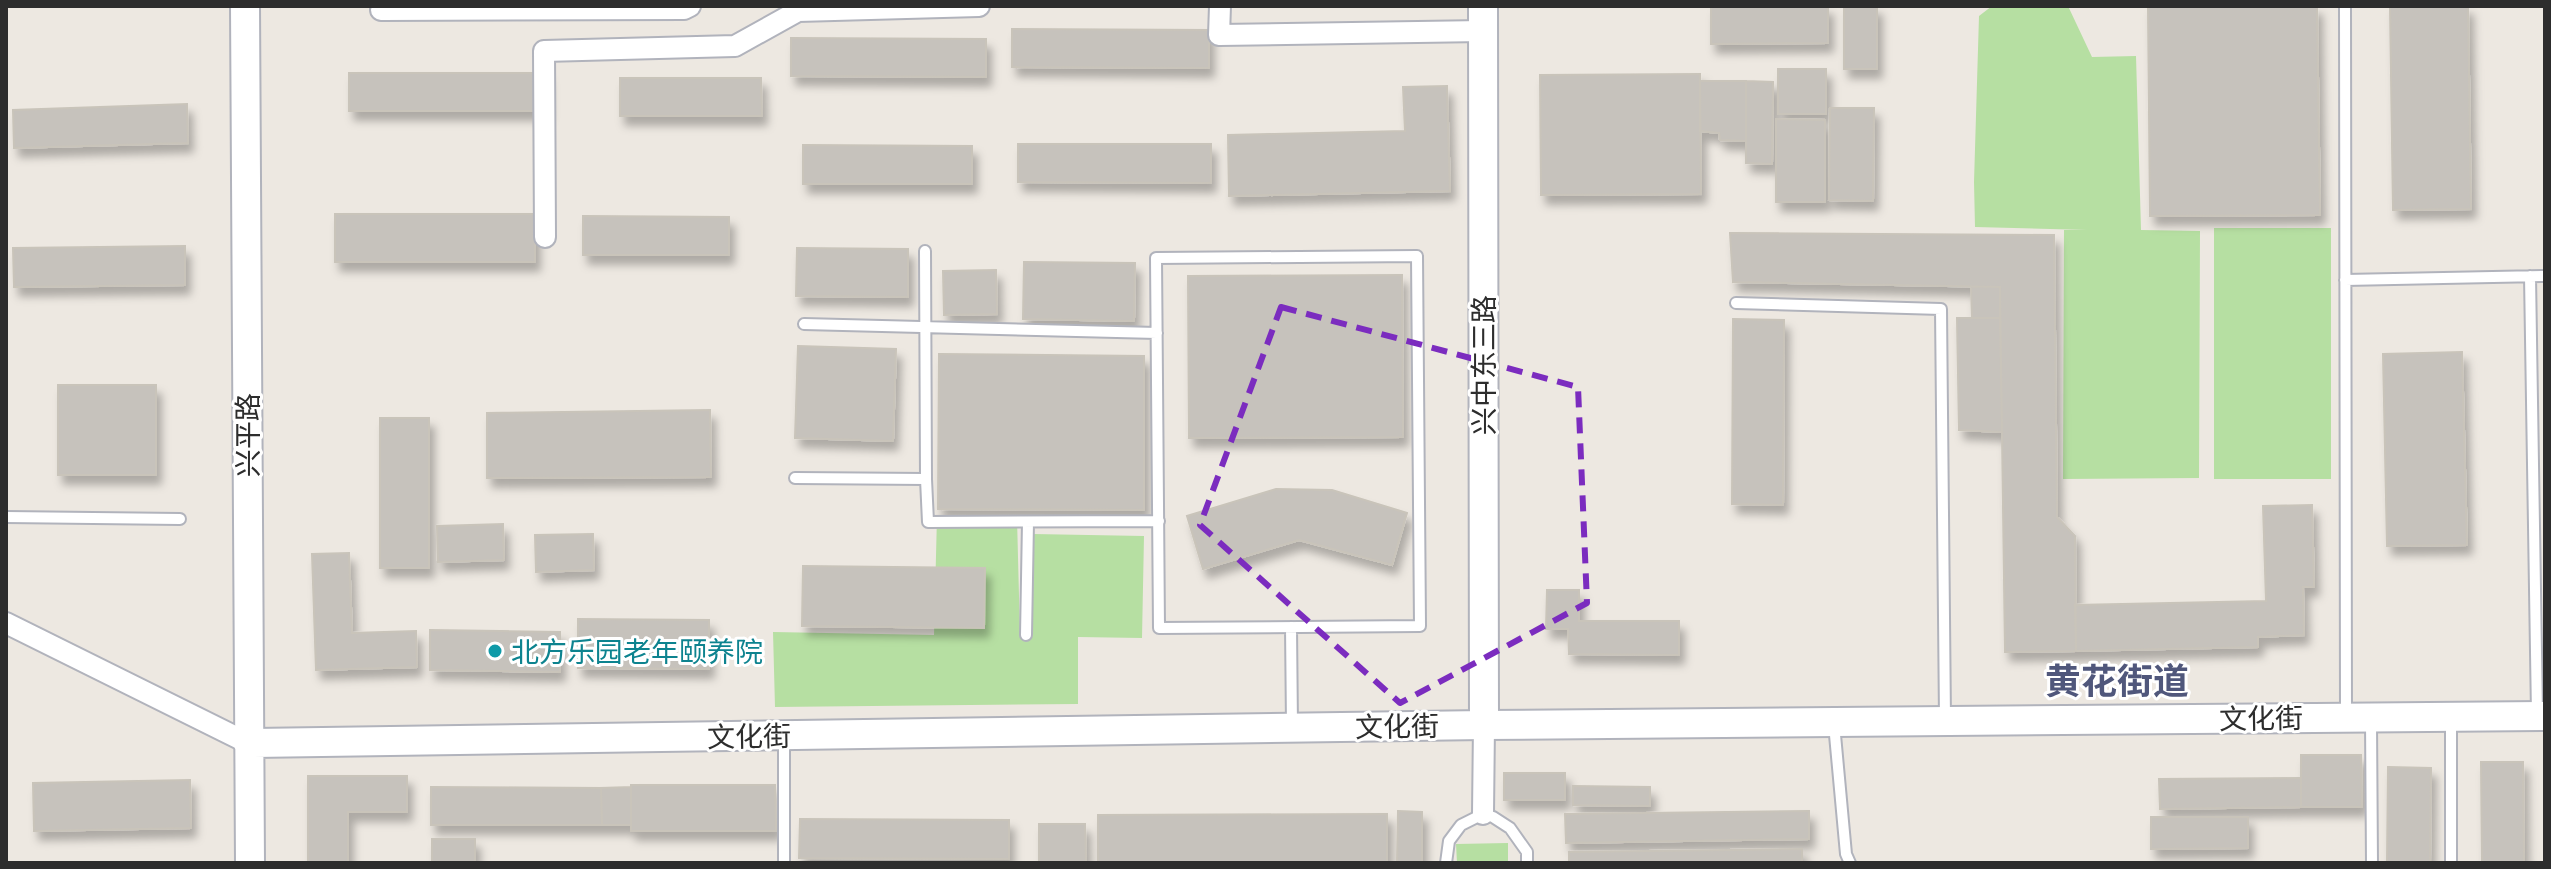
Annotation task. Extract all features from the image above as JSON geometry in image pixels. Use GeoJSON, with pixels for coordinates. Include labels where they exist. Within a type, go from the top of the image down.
{"type":"FeatureCollection","features":[{"type":"Feature","properties":{"kind":"street","name":"兴平路"},"geometry":{"type":"LineString","coordinates":[[245,6],[250,863]]}},
{"type":"Feature","properties":{"kind":"street"},"geometry":{"type":"LineString","coordinates":[[381,10],[684,9],[690,6]]}},
{"type":"Feature","properties":{"kind":"street"},"geometry":{"type":"LineString","coordinates":[[545,237],[544,51],[735,46],[798,11],[979,6]]}},
{"type":"Feature","properties":{"kind":"street"},"geometry":{"type":"LineString","coordinates":[[1220,6],[1219,35],[1483,19]]}},
{"type":"Feature","properties":{"kind":"street","name":"兴中东三路"},"geometry":{"type":"LineString","coordinates":[[1483,19],[1484,725]]}},
{"type":"Feature","properties":{"kind":"street"},"geometry":{"type":"LineString","coordinates":[[6,623],[248,743]]}},
{"type":"Feature","properties":{"kind":"street","name":"文化街"},"geometry":{"type":"LineString","coordinates":[[248,743],[1484,725],[2541,716]]}},
{"type":"Feature","properties":{"kind":"street"},"geometry":{"type":"LineString","coordinates":[[1483,814],[1484,725]]}},
{"type":"Feature","properties":{"kind":"lane"},"geometry":{"type":"LineString","coordinates":[[2345,6],[2345,280],[2358,717],[2372,863]]}},
{"type":"Feature","properties":{"kind":"lane"},"geometry":{"type":"LineString","coordinates":[[925,251],[928,522],[1159,521]]}},
{"type":"Feature","properties":{"kind":"lane"},"geometry":{"type":"LineString","coordinates":[[1417,256],[1420,626],[1159,628],[1159,521],[1156,258],[1417,256]]}},
{"type":"Feature","properties":{"kind":"lane"},"geometry":{"type":"LineString","coordinates":[[2530,276],[2541,716]]}},
{"type":"Feature","properties":{"kind":"lane"},"geometry":{"type":"LineString","coordinates":[[2345,280],[2545,276]]}},
{"type":"Feature","properties":{"kind":"lane"},"geometry":{"type":"LineString","coordinates":[[1736,303],[1941,309],[1945,721]]}},
{"type":"Feature","properties":{"kind":"lane"},"geometry":{"type":"LineString","coordinates":[[804,324],[1157,333]]}},
{"type":"Feature","properties":{"kind":"lane"},"geometry":{"type":"LineString","coordinates":[[795,478],[926,479]]}},
{"type":"Feature","properties":{"kind":"lane"},"geometry":{"type":"LineString","coordinates":[[6,517],[180,519]]}},
{"type":"Feature","properties":{"kind":"lane"},"geometry":{"type":"LineString","coordinates":[[1026,635],[1028,522]]}},
{"type":"Feature","properties":{"kind":"lane"},"geometry":{"type":"LineString","coordinates":[[1291,627],[1292,728]]}},
{"type":"Feature","properties":{"kind":"lane"},"geometry":{"type":"LineString","coordinates":[[2451,717],[2451,863]]}},
{"type":"Feature","properties":{"kind":"lane"},"geometry":{"type":"LineString","coordinates":[[1834,722],[1846,854],[1850,863]]}},
{"type":"Feature","properties":{"kind":"lane"},"geometry":{"type":"LineString","coordinates":[[784,735],[784,863]]}},
{"type":"Feature","properties":{"kind":"lane"},"geometry":{"type":"LineString","coordinates":[[1446,863],[1449,841],[1461,825],[1483,814],[1510,828],[1527,852],[1527,863]]}},
{"type":"Feature","properties":{"kind":"highlighted area"},"geometry":{"type":"Polygon","coordinates":[[[1281,307],[1578,387],[1587,603],[1400,703],[1200,525],[1281,307]]]}},
{"type":"Feature","properties":{"kind":"green space"},"geometry":{"type":"Polygon","coordinates":[[[1992,6],[2068,6],[2092,57],[2136,56],[2141,230],[2200,231],[2199,478],[2063,479],[2064,230],[2087,230],[1975,227],[1979,16],[1992,6]]]}},
{"type":"Feature","properties":{"kind":"green space"},"geometry":{"type":"Polygon","coordinates":[[[2214,228],[2331,228],[2331,479],[2214,479],[2214,228]]]}},
{"type":"Feature","properties":{"kind":"green space"},"geometry":{"type":"Polygon","coordinates":[[[937,516],[1017,518],[1020,635],[1032,635],[1033,534],[1144,536],[1142,638],[1078,637],[1078,704],[775,707],[773,632],[934,635],[937,516]]]}},
{"type":"Feature","properties":{"kind":"green space"},"geometry":{"type":"Polygon","coordinates":[[[1508,843],[1508,863],[1457,863],[1456,844],[1508,843]]]}},
{"type":"Feature","properties":{"kind":"building"},"geometry":{"type":"Polygon","coordinates":[[[1711,6],[1828,6],[1828,43],[1711,44],[1711,6]]]}},
{"type":"Feature","properties":{"kind":"building"},"geometry":{"type":"Polygon","coordinates":[[[1844,6],[1877,6],[1877,69],[1844,69],[1844,6]]]}},
{"type":"Feature","properties":{"kind":"building"},"geometry":{"type":"Polygon","coordinates":[[[2148,6],[2317,6],[2320,215],[2150,216],[2148,6]]]}},
{"type":"Feature","properties":{"kind":"building"},"geometry":{"type":"Polygon","coordinates":[[[2390,6],[2468,6],[2471,209],[2393,210],[2390,6]]]}},
{"type":"Feature","properties":{"kind":"building"},"geometry":{"type":"Polygon","coordinates":[[[1012,29],[1209,30],[1209,68],[1012,67],[1012,29]]]}},
{"type":"Feature","properties":{"kind":"building"},"geometry":{"type":"Polygon","coordinates":[[[791,38],[986,39],[986,77],[791,76],[791,38]]]}},
{"type":"Feature","properties":{"kind":"building"},"geometry":{"type":"Polygon","coordinates":[[[1778,69],[1826,69],[1826,114],[1778,114],[1778,69]]]}},
{"type":"Feature","properties":{"kind":"building"},"geometry":{"type":"Polygon","coordinates":[[[349,73],[545,73],[545,111],[349,111],[349,73]]]}},
{"type":"Feature","properties":{"kind":"building"},"geometry":{"type":"Polygon","coordinates":[[[1700,74],[1701,194],[1541,195],[1540,75],[1700,74]]]}},
{"type":"Feature","properties":{"kind":"building"},"geometry":{"type":"Polygon","coordinates":[[[620,78],[761,78],[762,116],[620,116],[620,78]]]}},
{"type":"Feature","properties":{"kind":"building"},"geometry":{"type":"Polygon","coordinates":[[[1700,81],[1746,81],[1746,141],[1720,140],[1719,133],[1700,131],[1700,81]]]}},
{"type":"Feature","properties":{"kind":"building"},"geometry":{"type":"Polygon","coordinates":[[[1746,81],[1773,82],[1772,164],[1746,163],[1746,81]]]}},
{"type":"Feature","properties":{"kind":"building"},"geometry":{"type":"Polygon","coordinates":[[[1447,86],[1450,191],[1229,196],[1228,135],[1405,131],[1403,87],[1447,86]]]}},
{"type":"Feature","properties":{"kind":"building"},"geometry":{"type":"Polygon","coordinates":[[[187,104],[188,143],[14,148],[13,110],[187,104]]]}},
{"type":"Feature","properties":{"kind":"building"},"geometry":{"type":"Polygon","coordinates":[[[1830,108],[1874,108],[1873,201],[1829,200],[1830,108]]]}},
{"type":"Feature","properties":{"kind":"building"},"geometry":{"type":"Polygon","coordinates":[[[1776,119],[1825,120],[1825,202],[1776,202],[1776,119]]]}},
{"type":"Feature","properties":{"kind":"building"},"geometry":{"type":"Polygon","coordinates":[[[1018,144],[1211,144],[1211,183],[1018,182],[1018,144]]]}},
{"type":"Feature","properties":{"kind":"building"},"geometry":{"type":"Polygon","coordinates":[[[803,145],[972,146],[972,184],[803,184],[803,145]]]}},
{"type":"Feature","properties":{"kind":"building"},"geometry":{"type":"Polygon","coordinates":[[[335,214],[535,214],[535,262],[335,262],[335,214]]]}},
{"type":"Feature","properties":{"kind":"building"},"geometry":{"type":"Polygon","coordinates":[[[583,216],[729,217],[729,255],[583,255],[583,216]]]}},
{"type":"Feature","properties":{"kind":"building"},"geometry":{"type":"Polygon","coordinates":[[[1730,233],[2054,235],[2057,517],[2075,536],[2076,651],[2005,652],[2000,287],[1733,282],[1730,233]]]}},
{"type":"Feature","properties":{"kind":"building"},"geometry":{"type":"Polygon","coordinates":[[[185,246],[185,285],[14,287],[13,248],[185,246]]]}},
{"type":"Feature","properties":{"kind":"building"},"geometry":{"type":"Polygon","coordinates":[[[797,248],[908,249],[908,297],[796,296],[797,248]]]}},
{"type":"Feature","properties":{"kind":"building"},"geometry":{"type":"Polygon","coordinates":[[[1024,262],[1135,263],[1134,321],[1023,319],[1024,262]]]}},
{"type":"Feature","properties":{"kind":"building"},"geometry":{"type":"Polygon","coordinates":[[[996,270],[997,314],[944,315],[943,271],[996,270]]]}},
{"type":"Feature","properties":{"kind":"building"},"geometry":{"type":"Polygon","coordinates":[[[1402,275],[1403,437],[1189,438],[1188,276],[1402,275]]]}},
{"type":"Feature","properties":{"kind":"building"},"geometry":{"type":"Polygon","coordinates":[[[1971,287],[2000,287],[2000,318],[1972,318],[1971,287]]]}},
{"type":"Feature","properties":{"kind":"building"},"geometry":{"type":"Polygon","coordinates":[[[1957,318],[2000,318],[2002,432],[1959,430],[1957,318]]]}},
{"type":"Feature","properties":{"kind":"building"},"geometry":{"type":"Polygon","coordinates":[[[1733,319],[1784,320],[1783,505],[1732,504],[1733,319]]]}},
{"type":"Feature","properties":{"kind":"building"},"geometry":{"type":"Polygon","coordinates":[[[798,346],[896,349],[893,441],[795,438],[798,346]]]}},
{"type":"Feature","properties":{"kind":"building"},"geometry":{"type":"Polygon","coordinates":[[[2462,352],[2467,545],[2387,546],[2383,354],[2462,352]]]}},
{"type":"Feature","properties":{"kind":"building"},"geometry":{"type":"Polygon","coordinates":[[[939,354],[1144,356],[1144,510],[938,509],[939,354]]]}},
{"type":"Feature","properties":{"kind":"building"},"geometry":{"type":"Polygon","coordinates":[[[58,385],[156,385],[156,475],[58,475],[58,385]]]}},
{"type":"Feature","properties":{"kind":"building"},"geometry":{"type":"Polygon","coordinates":[[[710,410],[711,477],[487,478],[487,413],[710,410]]]}},
{"type":"Feature","properties":{"kind":"building"},"geometry":{"type":"Polygon","coordinates":[[[380,418],[429,418],[429,568],[380,568],[380,418]]]}},
{"type":"Feature","properties":{"kind":"building"},"geometry":{"type":"Polygon","coordinates":[[[1276,489],[1332,490],[1407,513],[1392,565],[1299,540],[1203,569],[1187,516],[1276,489]]]}},
{"type":"Feature","properties":{"kind":"building"},"geometry":{"type":"Polygon","coordinates":[[[2312,505],[2314,587],[2303,587],[2304,635],[2258,637],[2258,647],[2076,651],[2075,605],[2266,601],[2263,506],[2312,505]]]}},
{"type":"Feature","properties":{"kind":"building"},"geometry":{"type":"Polygon","coordinates":[[[503,524],[504,560],[438,562],[437,526],[503,524]]]}},
{"type":"Feature","properties":{"kind":"building"},"geometry":{"type":"Polygon","coordinates":[[[593,534],[594,570],[536,572],[535,535],[593,534]]]}},
{"type":"Feature","properties":{"kind":"building"},"geometry":{"type":"Polygon","coordinates":[[[349,553],[352,633],[416,631],[417,667],[316,670],[312,554],[349,553]]]}},
{"type":"Feature","properties":{"kind":"building"},"geometry":{"type":"Polygon","coordinates":[[[803,566],[985,568],[984,628],[802,626],[803,566]]]}},
{"type":"Feature","properties":{"kind":"building"},"geometry":{"type":"Polygon","coordinates":[[[1547,590],[1579,590],[1579,621],[1679,621],[1679,655],[1569,654],[1568,629],[1546,629],[1547,590]]]}},
{"type":"Feature","properties":{"kind":"building"},"geometry":{"type":"Polygon","coordinates":[[[578,619],[709,620],[709,669],[578,668],[578,619]]]}},
{"type":"Feature","properties":{"kind":"building","name":"北方乐园老年颐养院"},"geometry":{"type":"Polygon","coordinates":[[[430,630],[560,632],[560,672],[430,670],[430,630]]]}},
{"type":"Feature","properties":{"kind":"building"},"geometry":{"type":"Polygon","coordinates":[[[2301,755],[2361,755],[2362,807],[2301,807],[2301,755]]]}},
{"type":"Feature","properties":{"kind":"building"},"geometry":{"type":"Polygon","coordinates":[[[2481,762],[2523,762],[2524,863],[2482,863],[2481,762]]]}},
{"type":"Feature","properties":{"kind":"building"},"geometry":{"type":"Polygon","coordinates":[[[2388,767],[2431,768],[2430,863],[2387,863],[2388,767]]]}},
{"type":"Feature","properties":{"kind":"building"},"geometry":{"type":"Polygon","coordinates":[[[1504,773],[1565,773],[1565,800],[1504,800],[1504,773]]]}},
{"type":"Feature","properties":{"kind":"building"},"geometry":{"type":"Polygon","coordinates":[[[308,776],[407,776],[407,812],[348,812],[348,863],[308,863],[308,776]]]}},
{"type":"Feature","properties":{"kind":"building"},"geometry":{"type":"Polygon","coordinates":[[[2301,778],[2301,807],[2160,809],[2159,779],[2301,778]]]}},
{"type":"Feature","properties":{"kind":"building"},"geometry":{"type":"Polygon","coordinates":[[[190,780],[191,828],[34,831],[33,783],[190,780]]]}},
{"type":"Feature","properties":{"kind":"building"},"geometry":{"type":"Polygon","coordinates":[[[631,785],[775,785],[776,831],[631,831],[631,785]]]}},
{"type":"Feature","properties":{"kind":"building"},"geometry":{"type":"Polygon","coordinates":[[[1573,786],[1650,787],[1650,806],[1573,805],[1573,786]]]}},
{"type":"Feature","properties":{"kind":"building"},"geometry":{"type":"Polygon","coordinates":[[[431,787],[601,788],[602,825],[431,825],[431,787]]]}},
{"type":"Feature","properties":{"kind":"building"},"geometry":{"type":"Polygon","coordinates":[[[631,787],[631,825],[602,825],[601,788],[631,787]]]}},
{"type":"Feature","properties":{"kind":"building"},"geometry":{"type":"Polygon","coordinates":[[[1398,811],[1422,812],[1422,863],[1397,863],[1398,811]]]}},
{"type":"Feature","properties":{"kind":"building"},"geometry":{"type":"Polygon","coordinates":[[[1809,811],[1809,839],[1566,843],[1565,814],[1809,811]]]}},
{"type":"Feature","properties":{"kind":"building"},"geometry":{"type":"Polygon","coordinates":[[[1387,814],[1387,863],[1098,863],[1098,815],[1387,814]]]}},
{"type":"Feature","properties":{"kind":"building"},"geometry":{"type":"Polygon","coordinates":[[[2151,817],[2248,817],[2248,848],[2151,849],[2151,817]]]}},
{"type":"Feature","properties":{"kind":"building"},"geometry":{"type":"Polygon","coordinates":[[[800,819],[1009,820],[1009,859],[799,858],[800,819]]]}},
{"type":"Feature","properties":{"kind":"building"},"geometry":{"type":"Polygon","coordinates":[[[1039,824],[1085,824],[1086,863],[1039,863],[1039,824]]]}},
{"type":"Feature","properties":{"kind":"building"},"geometry":{"type":"Polygon","coordinates":[[[432,839],[475,839],[475,863],[432,863],[432,839]]]}},
{"type":"Feature","properties":{"kind":"building"},"geometry":{"type":"Polygon","coordinates":[[[1802,849],[1802,863],[1569,863],[1569,852],[1802,849]]]}},
{"type":"Feature","properties":{"kind":"place","name":"北方乐园老年颐养院"},"geometry":{"type":"Point","coordinates":[495,651]}},
{"type":"Feature","properties":{"kind":"district","name":"黄花街道"},"geometry":{"type":"Point","coordinates":[2117,680]}}]}
